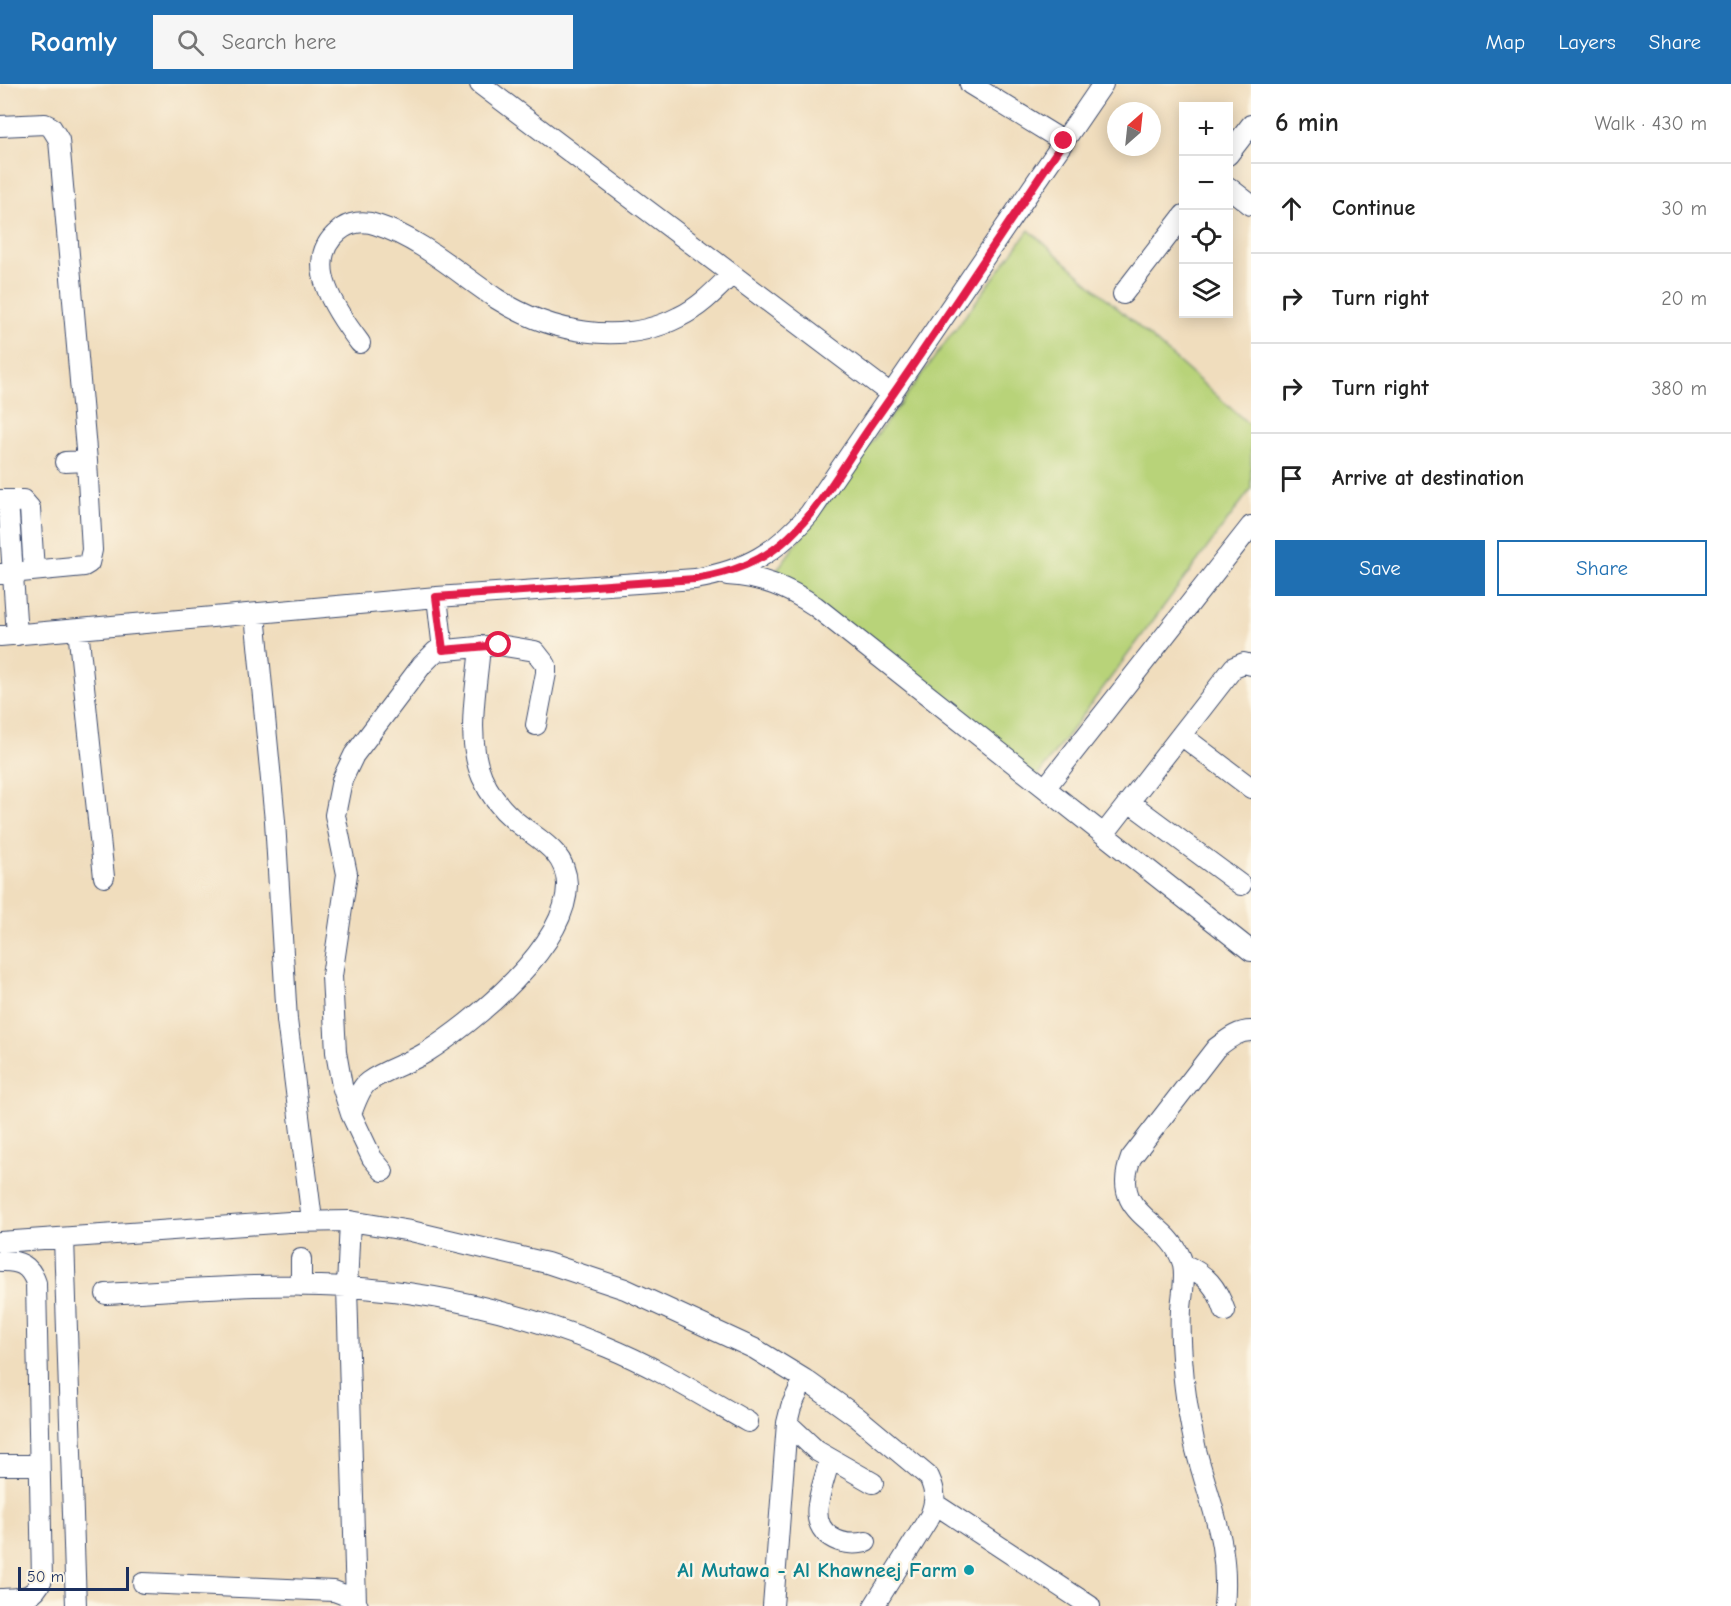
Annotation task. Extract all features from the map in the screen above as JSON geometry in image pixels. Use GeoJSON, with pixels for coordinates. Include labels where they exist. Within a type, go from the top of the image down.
{"type":"FeatureCollection","features":[{"type":"Feature","properties":{"kind":"street"},"geometry":{"type":"LineString","coordinates":[[480,84],[892,395]]}},
{"type":"Feature","properties":{"kind":"street"},"geometry":{"type":"LineString","coordinates":[[970,84],[1064,141]]}},
{"type":"Feature","properties":{"kind":"street"},"geometry":{"type":"LineString","coordinates":[[721,575],[746,566],[789,537],[810,513],[1103,84]]}},
{"type":"Feature","properties":{"kind":"street"},"geometry":{"type":"LineString","coordinates":[[0,126],[45,124],[51,128],[59,140],[87,460],[92,557],[84,566],[6,574]]}},
{"type":"Feature","properties":{"kind":"street"},"geometry":{"type":"LineString","coordinates":[[1233,148],[1251,125]]}},
{"type":"Feature","properties":{"kind":"street"},"geometry":{"type":"LineString","coordinates":[[1233,191],[1251,205]]}},
{"type":"Feature","properties":{"kind":"street"},"geometry":{"type":"LineString","coordinates":[[1123,294],[1179,221]]}},
{"type":"Feature","properties":{"kind":"street"},"geometry":{"type":"LineString","coordinates":[[360,343],[334,305],[322,272],[325,248],[340,229],[352,224],[364,222],[388,229],[420,246],[520,313],[546,324],[573,330],[628,332],[654,327],[679,318],[701,304],[732,274]]}},
{"type":"Feature","properties":{"kind":"street"},"geometry":{"type":"LineString","coordinates":[[65,462],[87,460]]}},
{"type":"Feature","properties":{"kind":"street"},"geometry":{"type":"LineString","coordinates":[[34,571],[30,508],[23,500],[4,500],[9,635],[436,597],[695,579],[721,575],[746,576],[771,582],[794,592],[1046,787],[1251,951]]}},
{"type":"Feature","properties":{"kind":"street"},"geometry":{"type":"LineString","coordinates":[[1046,787],[1251,526]]}},
{"type":"Feature","properties":{"kind":"street"},"geometry":{"type":"LineString","coordinates":[[436,597],[443,650]]}},
{"type":"Feature","properties":{"kind":"street"},"geometry":{"type":"LineString","coordinates":[[255,614],[274,811],[287,1020],[312,1221]]}},
{"type":"Feature","properties":{"kind":"street"},"geometry":{"type":"LineString","coordinates":[[78,629],[104,877]]}},
{"type":"Feature","properties":{"kind":"street"},"geometry":{"type":"LineString","coordinates":[[351,1114],[366,1082],[414,1059],[450,1037],[499,997],[526,968],[549,936],[565,900],[567,884],[564,868],[557,853],[501,808],[481,776],[475,758],[473,734],[480,646]]}},
{"type":"Feature","properties":{"kind":"street"},"geometry":{"type":"LineString","coordinates":[[383,1172],[372,1158],[351,1114],[338,1071],[332,976],[347,874],[335,815],[337,798],[354,755],[422,665],[436,651],[480,646],[518,646],[536,651],[542,657],[546,673],[536,724]]}},
{"type":"Feature","properties":{"kind":"street"},"geometry":{"type":"LineString","coordinates":[[1104,834],[1234,667],[1244,663],[1251,665]]}},
{"type":"Feature","properties":{"kind":"street"},"geometry":{"type":"LineString","coordinates":[[1181,735],[1251,788]]}},
{"type":"Feature","properties":{"kind":"street"},"geometry":{"type":"LineString","coordinates":[[1129,802],[1242,885]]}},
{"type":"Feature","properties":{"kind":"street"},"geometry":{"type":"LineString","coordinates":[[1224,1606],[1226,1560],[1218,1521],[1195,1442],[1183,1370],[1183,1264],[1174,1247],[1131,1203],[1125,1188],[1125,1172],[1131,1158],[1216,1048],[1230,1037],[1244,1031],[1251,1032]]}},
{"type":"Feature","properties":{"kind":"street"},"geometry":{"type":"LineString","coordinates":[[338,1071],[366,1082]]}},
{"type":"Feature","properties":{"kind":"street"},"geometry":{"type":"LineString","coordinates":[[0,1242],[312,1221],[350,1221],[411,1231],[547,1263],[625,1289],[755,1349],[804,1379],[920,1467],[929,1477],[935,1490],[935,1504],[923,1528],[874,1606]]}},
{"type":"Feature","properties":{"kind":"street"},"geometry":{"type":"LineString","coordinates":[[350,1221],[347,1287],[357,1604]]}},
{"type":"Feature","properties":{"kind":"street"},"geometry":{"type":"LineString","coordinates":[[64,1238],[76,1606]]}},
{"type":"Feature","properties":{"kind":"street"},"geometry":{"type":"LineString","coordinates":[[301,1259],[301,1286]]}},
{"type":"Feature","properties":{"kind":"street"},"geometry":{"type":"LineString","coordinates":[[0,1261],[15,1261],[25,1265],[33,1273],[36,1284],[42,1579],[38,1590],[29,1597],[0,1599]]}},
{"type":"Feature","properties":{"kind":"street"},"geometry":{"type":"LineString","coordinates":[[1183,1264],[1198,1270],[1210,1281],[1220,1295],[1225,1311]]}},
{"type":"Feature","properties":{"kind":"street"},"geometry":{"type":"LineString","coordinates":[[106,1293],[301,1286],[347,1287],[466,1304],[533,1320],[609,1348],[748,1422]]}},
{"type":"Feature","properties":{"kind":"street"},"geometry":{"type":"LineString","coordinates":[[773,1606],[787,1423],[804,1379]]}},
{"type":"Feature","properties":{"kind":"street"},"geometry":{"type":"LineString","coordinates":[[787,1423],[830,1460],[873,1483]]}},
{"type":"Feature","properties":{"kind":"street"},"geometry":{"type":"LineString","coordinates":[[830,1460],[818,1506],[818,1518],[822,1529],[842,1544],[854,1545],[866,1542]]}},
{"type":"Feature","properties":{"kind":"street"},"geometry":{"type":"LineString","coordinates":[[0,1465],[39,1465]]}},
{"type":"Feature","properties":{"kind":"street"},"geometry":{"type":"LineString","coordinates":[[935,1504],[1089,1606]]}},
{"type":"Feature","properties":{"kind":"street"},"geometry":{"type":"LineString","coordinates":[[143,1583],[334,1592],[343,1593],[357,1604]]}},
{"type":"Feature","properties":{"kind":"green space"},"geometry":{"type":"Polygon","coordinates":[[[1029,230],[1251,426],[1251,489],[1033,782],[776,571],[1029,230]]]}},
{"type":"Feature","properties":{"kind":"place","name":"Al Mutawa - Al Khawneej Farm"},"geometry":{"type":"Point","coordinates":[969,1570]}},
{"type":"Feature","properties":{"kind":"route"},"geometry":{"type":"LineString","coordinates":[[499,645],[443,650],[436,597],[695,579],[721,575],[769,554],[789,537],[810,513],[892,395],[1064,141]]}}]}
